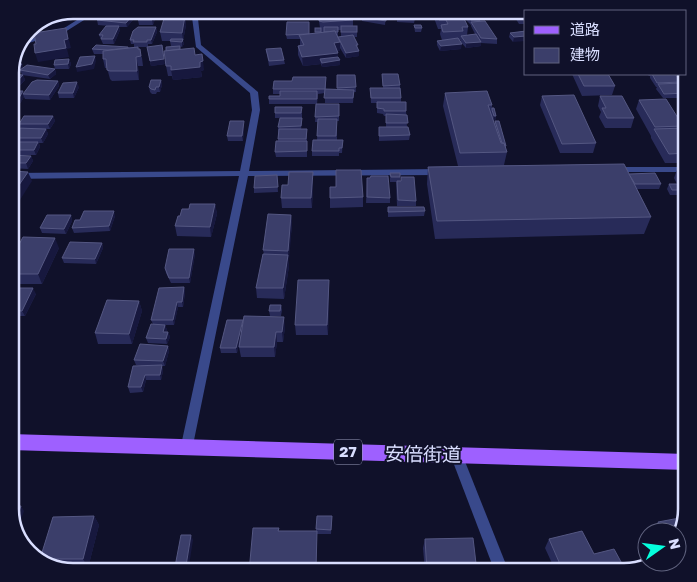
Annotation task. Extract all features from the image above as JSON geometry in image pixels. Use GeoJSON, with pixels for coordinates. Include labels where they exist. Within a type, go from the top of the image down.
{"type":"FeatureCollection","features":[{"type":"Feature","properties":{"kind":"main road","name":"安倍街道"},"geometry":{"type":"LineString","coordinates":[[19,442],[186,450],[456,454],[678,462]]}},
{"type":"Feature","properties":{"kind":"street"},"geometry":{"type":"LineString","coordinates":[[30,41],[62,31],[82,19]]}},
{"type":"Feature","properties":{"kind":"street"},"geometry":{"type":"LineString","coordinates":[[186,450],[256,110],[254,92],[198,46],[195,19]]}},
{"type":"Feature","properties":{"kind":"street"},"geometry":{"type":"LineString","coordinates":[[608,170],[678,169]]}},
{"type":"Feature","properties":{"kind":"street"},"geometry":{"type":"LineString","coordinates":[[19,176],[451,172]]}},
{"type":"Feature","properties":{"kind":"street"},"geometry":{"type":"LineString","coordinates":[[456,454],[498,563]]}},
{"type":"Feature","properties":{"kind":"building"},"geometry":{"type":"Polygon","coordinates":[[[98,19],[129,19],[126,23],[97,20],[98,19]]]}},
{"type":"Feature","properties":{"kind":"building"},"geometry":{"type":"Polygon","coordinates":[[[164,19],[184,19],[182,33],[160,32],[164,19]]]}},
{"type":"Feature","properties":{"kind":"building"},"geometry":{"type":"Polygon","coordinates":[[[319,19],[353,19],[323,22],[319,21],[319,19]]]}},
{"type":"Feature","properties":{"kind":"building"},"geometry":{"type":"Polygon","coordinates":[[[464,19],[468,27],[462,27],[463,31],[443,32],[441,25],[448,24],[446,20],[439,20],[464,19]]]}},
{"type":"Feature","properties":{"kind":"building"},"geometry":{"type":"Polygon","coordinates":[[[485,21],[497,39],[481,38],[471,22],[485,21]]]}},
{"type":"Feature","properties":{"kind":"building"},"geometry":{"type":"Polygon","coordinates":[[[287,22],[309,22],[309,34],[286,35],[287,22]]]}},
{"type":"Feature","properties":{"kind":"building"},"geometry":{"type":"Polygon","coordinates":[[[414,25],[421,25],[422,28],[415,28],[414,25]]]}},
{"type":"Feature","properties":{"kind":"building"},"geometry":{"type":"Polygon","coordinates":[[[106,26],[119,26],[113,39],[101,39],[103,35],[99,35],[106,26]]]}},
{"type":"Feature","properties":{"kind":"building"},"geometry":{"type":"Polygon","coordinates":[[[341,26],[357,26],[357,32],[341,32],[341,26]]]}},
{"type":"Feature","properties":{"kind":"building"},"geometry":{"type":"Polygon","coordinates":[[[138,27],[156,27],[151,40],[147,40],[147,42],[133,42],[134,40],[130,40],[133,31],[138,27]]]}},
{"type":"Feature","properties":{"kind":"building"},"geometry":{"type":"Polygon","coordinates":[[[324,27],[338,27],[338,32],[324,32],[324,27]]]}},
{"type":"Feature","properties":{"kind":"building"},"geometry":{"type":"Polygon","coordinates":[[[66,28],[68,39],[64,40],[66,48],[35,53],[34,36],[38,32],[66,28]]]}},
{"type":"Feature","properties":{"kind":"building"},"geometry":{"type":"Polygon","coordinates":[[[315,28],[321,28],[321,32],[315,32],[315,28]]]}},
{"type":"Feature","properties":{"kind":"building"},"geometry":{"type":"Polygon","coordinates":[[[335,31],[340,42],[334,43],[338,53],[302,57],[298,46],[304,45],[299,35],[335,31]]]}},
{"type":"Feature","properties":{"kind":"building"},"geometry":{"type":"Polygon","coordinates":[[[524,31],[524,36],[514,37],[510,33],[524,31]]]}},
{"type":"Feature","properties":{"kind":"building"},"geometry":{"type":"Polygon","coordinates":[[[476,34],[481,42],[466,43],[461,36],[476,34]]]}},
{"type":"Feature","properties":{"kind":"building"},"geometry":{"type":"Polygon","coordinates":[[[353,35],[359,51],[346,53],[338,37],[353,35]]]}},
{"type":"Feature","properties":{"kind":"building"},"geometry":{"type":"Polygon","coordinates":[[[458,38],[462,44],[441,46],[437,41],[458,38]]]}},
{"type":"Feature","properties":{"kind":"building"},"geometry":{"type":"Polygon","coordinates":[[[171,39],[183,39],[182,42],[170,41],[171,39]]]}},
{"type":"Feature","properties":{"kind":"building"},"geometry":{"type":"Polygon","coordinates":[[[96,45],[128,47],[128,48],[92,49],[96,45]]]}},
{"type":"Feature","properties":{"kind":"building"},"geometry":{"type":"Polygon","coordinates":[[[162,45],[164,59],[150,61],[147,47],[162,45]]]}},
{"type":"Feature","properties":{"kind":"building"},"geometry":{"type":"Polygon","coordinates":[[[180,46],[180,49],[166,51],[166,47],[180,46]]]}},
{"type":"Feature","properties":{"kind":"building"},"geometry":{"type":"Polygon","coordinates":[[[138,47],[141,56],[136,57],[137,71],[107,70],[106,59],[103,59],[103,51],[138,47]]]}},
{"type":"Feature","properties":{"kind":"building"},"geometry":{"type":"Polygon","coordinates":[[[194,48],[195,55],[202,54],[203,61],[200,62],[200,67],[171,70],[171,66],[166,66],[164,51],[194,48]]]}},
{"type":"Feature","properties":{"kind":"building"},"geometry":{"type":"Polygon","coordinates":[[[281,48],[284,60],[269,61],[266,49],[281,48]]]}},
{"type":"Feature","properties":{"kind":"building"},"geometry":{"type":"Polygon","coordinates":[[[95,56],[92,64],[76,67],[80,57],[95,56]]]}},
{"type":"Feature","properties":{"kind":"building"},"geometry":{"type":"Polygon","coordinates":[[[338,57],[340,60],[322,63],[320,59],[338,57]]]}},
{"type":"Feature","properties":{"kind":"building"},"geometry":{"type":"Polygon","coordinates":[[[69,59],[68,64],[54,65],[55,60],[69,59]]]}},
{"type":"Feature","properties":{"kind":"building"},"geometry":{"type":"Polygon","coordinates":[[[27,65],[55,69],[48,75],[20,70],[27,65]]]}},
{"type":"Feature","properties":{"kind":"building"},"geometry":{"type":"Polygon","coordinates":[[[382,74],[398,74],[400,85],[383,86],[382,74]]]}},
{"type":"Feature","properties":{"kind":"building"},"geometry":{"type":"Polygon","coordinates":[[[337,75],[355,75],[356,87],[337,88],[337,75]]]}},
{"type":"Feature","properties":{"kind":"building"},"geometry":{"type":"Polygon","coordinates":[[[578,75],[609,75],[615,86],[584,86],[578,75]]]}},
{"type":"Feature","properties":{"kind":"building"},"geometry":{"type":"Polygon","coordinates":[[[653,75],[676,75],[678,78],[678,82],[657,83],[653,75]]]}},
{"type":"Feature","properties":{"kind":"building"},"geometry":{"type":"Polygon","coordinates":[[[293,77],[326,77],[325,89],[273,89],[274,81],[292,81],[293,77]]]}},
{"type":"Feature","properties":{"kind":"building"},"geometry":{"type":"Polygon","coordinates":[[[37,80],[58,81],[49,95],[23,94],[32,82],[37,80]]]}},
{"type":"Feature","properties":{"kind":"building"},"geometry":{"type":"Polygon","coordinates":[[[151,80],[161,80],[159,87],[156,87],[155,90],[149,87],[151,80]]]}},
{"type":"Feature","properties":{"kind":"building"},"geometry":{"type":"Polygon","coordinates":[[[77,82],[73,93],[58,93],[63,83],[77,82]]]}},
{"type":"Feature","properties":{"kind":"building"},"geometry":{"type":"Polygon","coordinates":[[[678,83],[678,93],[664,94],[658,84],[678,83]]]}},
{"type":"Feature","properties":{"kind":"building"},"geometry":{"type":"Polygon","coordinates":[[[370,88],[400,88],[401,98],[371,98],[370,88]]]}},
{"type":"Feature","properties":{"kind":"building"},"geometry":{"type":"Polygon","coordinates":[[[325,89],[354,90],[353,98],[324,98],[325,89]]]}},
{"type":"Feature","properties":{"kind":"building"},"geometry":{"type":"Polygon","coordinates":[[[280,91],[317,91],[317,99],[269,99],[269,96],[280,96],[280,91]]]}},
{"type":"Feature","properties":{"kind":"building"},"geometry":{"type":"Polygon","coordinates":[[[487,91],[492,105],[488,105],[501,143],[504,143],[507,152],[460,153],[445,93],[487,91]]]}},
{"type":"Feature","properties":{"kind":"building"},"geometry":{"type":"Polygon","coordinates":[[[574,95],[596,143],[562,144],[542,96],[574,95]]]}},
{"type":"Feature","properties":{"kind":"building"},"geometry":{"type":"Polygon","coordinates":[[[600,96],[622,96],[634,118],[607,118],[602,108],[606,108],[600,96]]]}},
{"type":"Feature","properties":{"kind":"building"},"geometry":{"type":"Polygon","coordinates":[[[666,99],[678,118],[678,126],[655,127],[639,100],[666,99]]]}},
{"type":"Feature","properties":{"kind":"building"},"geometry":{"type":"Polygon","coordinates":[[[377,102],[406,102],[406,111],[384,111],[384,109],[377,108],[377,102]]]}},
{"type":"Feature","properties":{"kind":"building"},"geometry":{"type":"Polygon","coordinates":[[[316,104],[339,104],[339,116],[315,117],[316,104]]]}},
{"type":"Feature","properties":{"kind":"building"},"geometry":{"type":"Polygon","coordinates":[[[275,107],[302,107],[301,113],[275,113],[275,107]]]}},
{"type":"Feature","properties":{"kind":"building"},"geometry":{"type":"Polygon","coordinates":[[[492,108],[494,108],[496,116],[494,116],[492,108]]]}},
{"type":"Feature","properties":{"kind":"building"},"geometry":{"type":"Polygon","coordinates":[[[386,114],[407,115],[408,123],[386,123],[386,114]]]}},
{"type":"Feature","properties":{"kind":"building"},"geometry":{"type":"Polygon","coordinates":[[[24,116],[53,116],[48,124],[19,124],[24,116]]]}},
{"type":"Feature","properties":{"kind":"building"},"geometry":{"type":"Polygon","coordinates":[[[280,118],[302,118],[301,126],[278,127],[280,118]]]}},
{"type":"Feature","properties":{"kind":"building"},"geometry":{"type":"Polygon","coordinates":[[[318,119],[337,119],[336,136],[317,136],[318,119]]]}},
{"type":"Feature","properties":{"kind":"building"},"geometry":{"type":"Polygon","coordinates":[[[230,121],[244,121],[242,136],[227,136],[230,121]]]}},
{"type":"Feature","properties":{"kind":"building"},"geometry":{"type":"Polygon","coordinates":[[[495,121],[499,121],[506,146],[502,143],[495,121]]]}},
{"type":"Feature","properties":{"kind":"building"},"geometry":{"type":"Polygon","coordinates":[[[379,127],[408,127],[410,135],[379,136],[379,127]]]}},
{"type":"Feature","properties":{"kind":"building"},"geometry":{"type":"Polygon","coordinates":[[[19,128],[46,129],[41,138],[19,138],[19,128]]]}},
{"type":"Feature","properties":{"kind":"building"},"geometry":{"type":"Polygon","coordinates":[[[678,128],[678,154],[669,154],[654,129],[678,128]]]}},
{"type":"Feature","properties":{"kind":"building"},"geometry":{"type":"Polygon","coordinates":[[[279,129],[307,129],[306,139],[278,139],[279,129]]]}},
{"type":"Feature","properties":{"kind":"building"},"geometry":{"type":"Polygon","coordinates":[[[313,140],[343,140],[342,148],[339,148],[339,151],[312,151],[313,140]]]}},
{"type":"Feature","properties":{"kind":"building"},"geometry":{"type":"Polygon","coordinates":[[[276,141],[307,141],[307,151],[275,152],[276,141]]]}},
{"type":"Feature","properties":{"kind":"building"},"geometry":{"type":"Polygon","coordinates":[[[19,142],[38,142],[34,150],[19,150],[19,142]]]}},
{"type":"Feature","properties":{"kind":"building"},"geometry":{"type":"Polygon","coordinates":[[[19,155],[31,156],[26,163],[19,163],[19,155]]]}},
{"type":"Feature","properties":{"kind":"building"},"geometry":{"type":"Polygon","coordinates":[[[624,164],[651,217],[437,221],[428,167],[624,164]]]}},
{"type":"Feature","properties":{"kind":"building"},"geometry":{"type":"Polygon","coordinates":[[[336,170],[361,170],[363,197],[330,198],[330,187],[336,187],[336,170]]]}},
{"type":"Feature","properties":{"kind":"building"},"geometry":{"type":"Polygon","coordinates":[[[19,171],[28,172],[19,185],[19,171]]]}},
{"type":"Feature","properties":{"kind":"building"},"geometry":{"type":"Polygon","coordinates":[[[289,172],[313,172],[311,198],[281,198],[282,185],[288,185],[289,172]]]}},
{"type":"Feature","properties":{"kind":"building"},"geometry":{"type":"Polygon","coordinates":[[[390,173],[400,173],[400,177],[391,177],[390,173]]]}},
{"type":"Feature","properties":{"kind":"building"},"geometry":{"type":"Polygon","coordinates":[[[655,173],[661,184],[635,184],[629,174],[655,173]]]}},
{"type":"Feature","properties":{"kind":"building"},"geometry":{"type":"Polygon","coordinates":[[[277,175],[278,187],[254,188],[255,176],[277,175]]]}},
{"type":"Feature","properties":{"kind":"building"},"geometry":{"type":"Polygon","coordinates":[[[371,176],[388,176],[390,198],[367,197],[367,178],[371,176]]]}},
{"type":"Feature","properties":{"kind":"building"},"geometry":{"type":"Polygon","coordinates":[[[401,177],[414,177],[416,201],[398,200],[397,181],[401,181],[401,177]]]}},
{"type":"Feature","properties":{"kind":"building"},"geometry":{"type":"Polygon","coordinates":[[[669,184],[678,184],[678,190],[672,190],[669,184]]]}},
{"type":"Feature","properties":{"kind":"building"},"geometry":{"type":"Polygon","coordinates":[[[190,204],[215,204],[210,227],[175,226],[182,209],[189,209],[190,204]]]}},
{"type":"Feature","properties":{"kind":"building"},"geometry":{"type":"Polygon","coordinates":[[[388,207],[424,207],[425,211],[388,212],[388,207]]]}},
{"type":"Feature","properties":{"kind":"building"},"geometry":{"type":"Polygon","coordinates":[[[84,211],[114,211],[109,226],[72,228],[75,220],[80,220],[84,211]]]}},
{"type":"Feature","properties":{"kind":"building"},"geometry":{"type":"Polygon","coordinates":[[[268,214],[291,215],[288,251],[263,250],[268,214]]]}},
{"type":"Feature","properties":{"kind":"building"},"geometry":{"type":"Polygon","coordinates":[[[47,215],[71,215],[64,229],[40,228],[47,215]]]}},
{"type":"Feature","properties":{"kind":"building"},"geometry":{"type":"Polygon","coordinates":[[[23,237],[55,238],[38,274],[19,274],[19,245],[23,237]]]}},
{"type":"Feature","properties":{"kind":"building"},"geometry":{"type":"Polygon","coordinates":[[[70,242],[102,243],[95,259],[62,258],[70,242]]]}},
{"type":"Feature","properties":{"kind":"building"},"geometry":{"type":"Polygon","coordinates":[[[169,249],[194,249],[189,278],[169,278],[165,268],[169,249]]]}},
{"type":"Feature","properties":{"kind":"building"},"geometry":{"type":"Polygon","coordinates":[[[263,254],[288,255],[283,288],[256,288],[263,254]]]}},
{"type":"Feature","properties":{"kind":"building"},"geometry":{"type":"Polygon","coordinates":[[[298,280],[329,280],[327,325],[295,325],[298,280]]]}},
{"type":"Feature","properties":{"kind":"building"},"geometry":{"type":"Polygon","coordinates":[[[184,287],[182,302],[177,302],[173,320],[151,320],[159,288],[184,287]]]}},
{"type":"Feature","properties":{"kind":"building"},"geometry":{"type":"Polygon","coordinates":[[[19,288],[33,288],[22,311],[19,311],[19,288]]]}},
{"type":"Feature","properties":{"kind":"building"},"geometry":{"type":"Polygon","coordinates":[[[107,300],[139,301],[129,334],[95,333],[107,300]]]}},
{"type":"Feature","properties":{"kind":"building"},"geometry":{"type":"Polygon","coordinates":[[[270,305],[281,305],[280,311],[269,311],[270,305]]]}},
{"type":"Feature","properties":{"kind":"building"},"geometry":{"type":"Polygon","coordinates":[[[244,316],[284,317],[282,332],[276,332],[274,347],[239,347],[244,316]]]}},
{"type":"Feature","properties":{"kind":"building"},"geometry":{"type":"Polygon","coordinates":[[[227,320],[243,320],[236,348],[220,348],[227,320]]]}},
{"type":"Feature","properties":{"kind":"building"},"geometry":{"type":"Polygon","coordinates":[[[151,324],[165,325],[163,332],[168,332],[166,339],[146,338],[151,324]]]}},
{"type":"Feature","properties":{"kind":"building"},"geometry":{"type":"Polygon","coordinates":[[[140,344],[168,346],[163,361],[134,360],[140,344]]]}},
{"type":"Feature","properties":{"kind":"building"},"geometry":{"type":"Polygon","coordinates":[[[162,365],[160,375],[145,375],[141,387],[128,387],[133,366],[162,365]]]}},
{"type":"Feature","properties":{"kind":"building"},"geometry":{"type":"Polygon","coordinates":[[[94,516],[83,559],[52,559],[42,553],[53,517],[94,516]]]}},
{"type":"Feature","properties":{"kind":"building"},"geometry":{"type":"Polygon","coordinates":[[[317,516],[332,516],[331,530],[316,529],[317,516]]]}},
{"type":"Feature","properties":{"kind":"building"},"geometry":{"type":"Polygon","coordinates":[[[677,518],[676,522],[658,522],[677,518]]]}},
{"type":"Feature","properties":{"kind":"building"},"geometry":{"type":"Polygon","coordinates":[[[253,528],[279,528],[278,531],[317,531],[316,563],[250,563],[253,528]]]}},
{"type":"Feature","properties":{"kind":"building"},"geometry":{"type":"Polygon","coordinates":[[[582,531],[594,554],[614,549],[622,563],[560,563],[549,539],[582,531]]]}},
{"type":"Feature","properties":{"kind":"building"},"geometry":{"type":"Polygon","coordinates":[[[181,535],[191,535],[186,563],[176,563],[181,535]]]}},
{"type":"Feature","properties":{"kind":"building"},"geometry":{"type":"Polygon","coordinates":[[[473,538],[476,563],[426,563],[425,539],[473,538]]]}}]}
